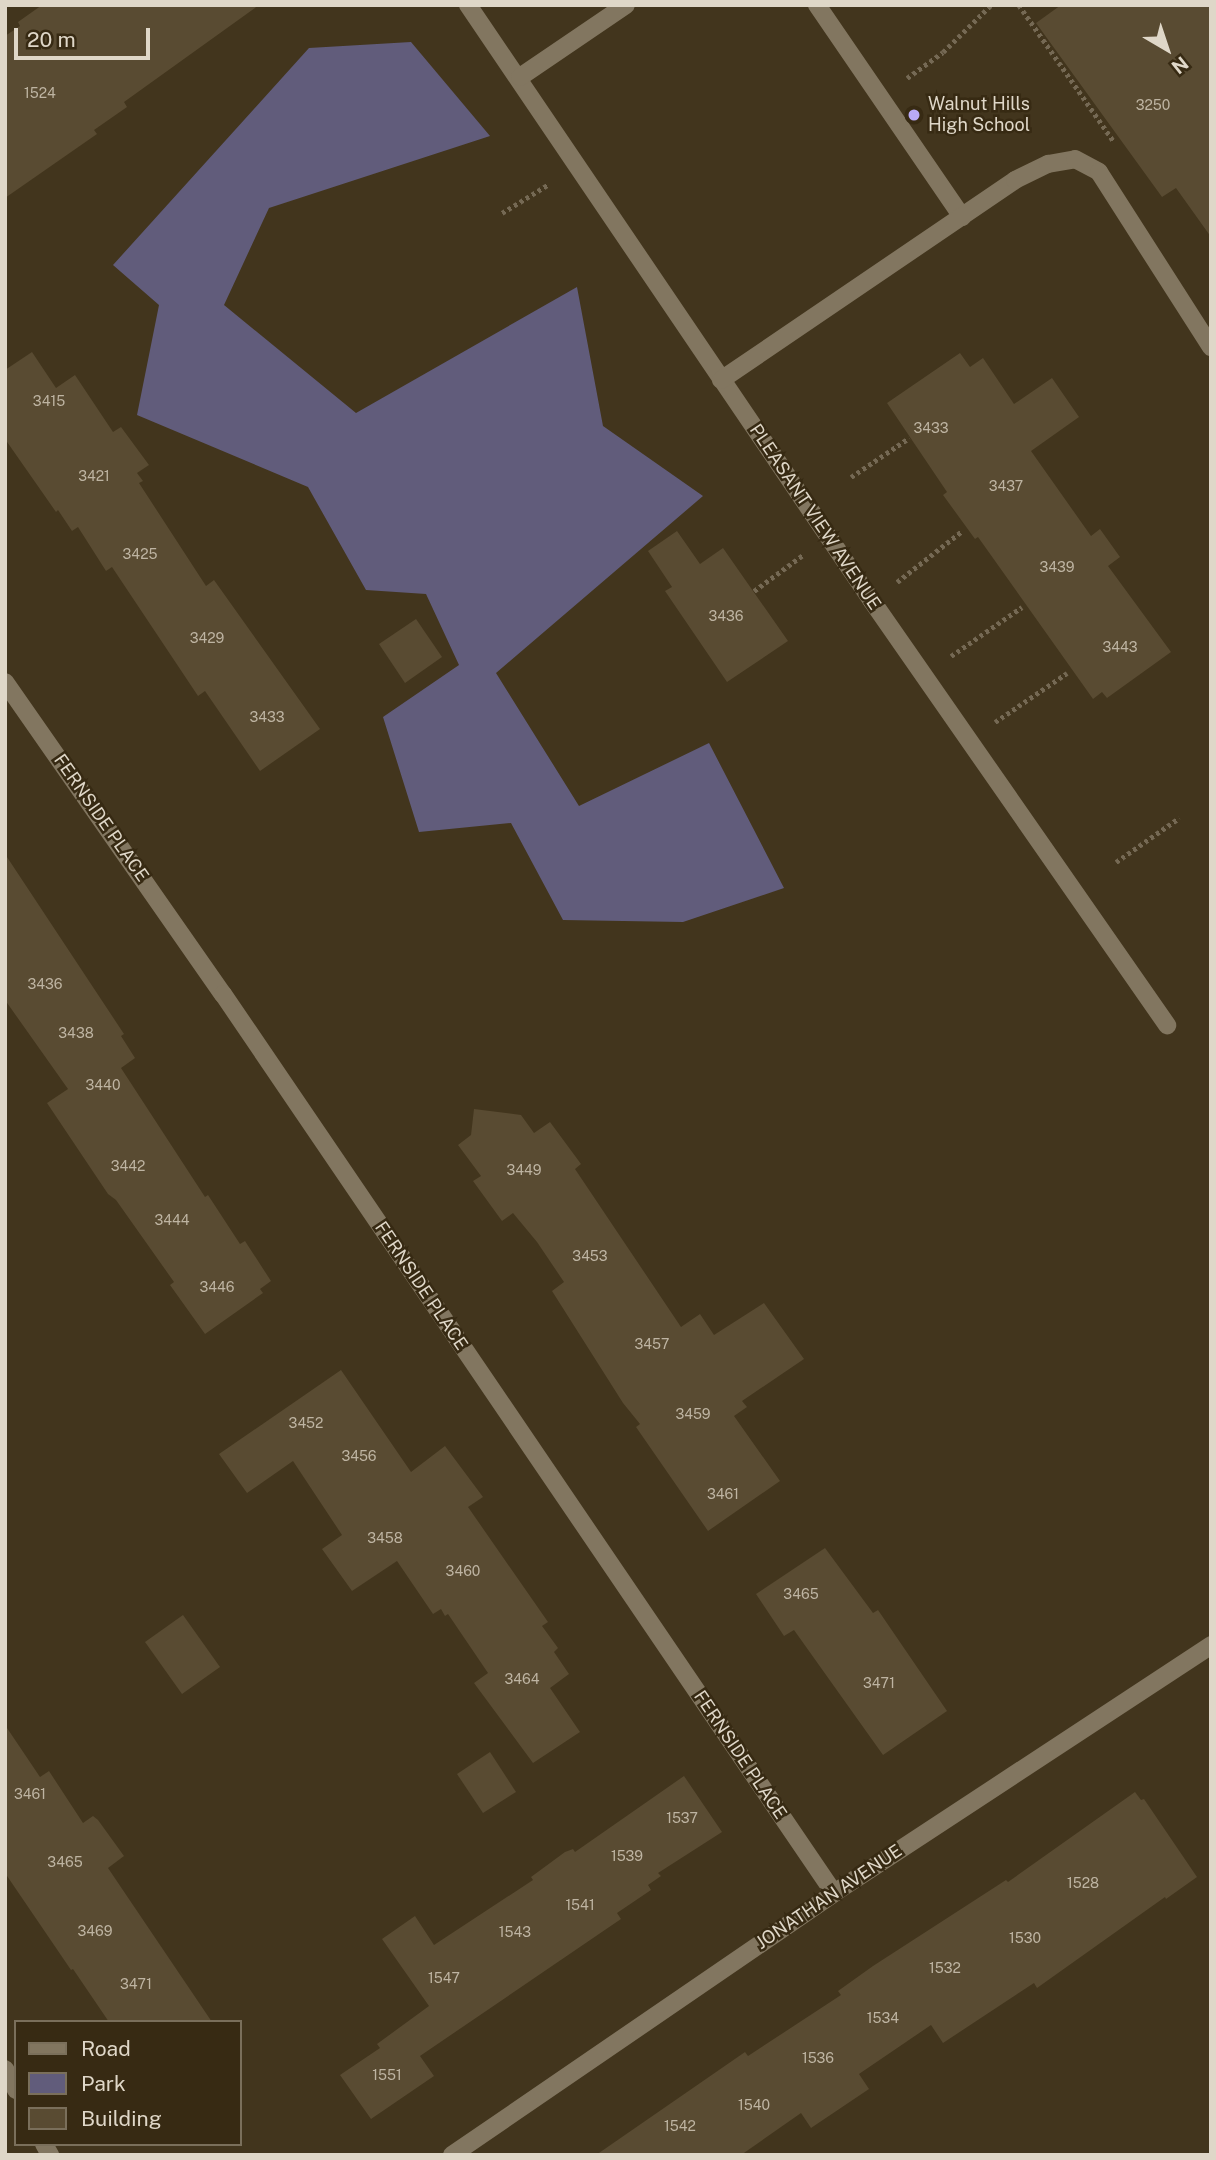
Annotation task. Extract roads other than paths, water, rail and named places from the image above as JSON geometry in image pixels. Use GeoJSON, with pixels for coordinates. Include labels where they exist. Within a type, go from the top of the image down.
{"type":"FeatureCollection","features":[{"type":"Feature","properties":{"kind":"street","name":"PLEASANT VIEW AVENUE"},"geometry":{"type":"LineString","coordinates":[[468,5],[872,601],[1167,1025]]}},
{"type":"Feature","properties":{"kind":"street"},"geometry":{"type":"LineString","coordinates":[[520,78],[625,5]]}},
{"type":"Feature","properties":{"kind":"street"},"geometry":{"type":"LineString","coordinates":[[817,5],[962,217]]}},
{"type":"Feature","properties":{"kind":"street"},"geometry":{"type":"LineString","coordinates":[[721,380],[1015,180],[1048,164],[1074,159],[1099,172],[1211,347]]}},
{"type":"Feature","properties":{"kind":"street","name":"FERNSIDE PLACE"},"geometry":{"type":"LineString","coordinates":[[5,682],[231,1006],[834,1893]]}},
{"type":"Feature","properties":{"kind":"street","name":"JONATHAN AVENUE"},"geometry":{"type":"LineString","coordinates":[[452,2155],[834,1893],[1211,1645]]}},
{"type":"Feature","properties":{"kind":"street"},"geometry":{"type":"LineString","coordinates":[[5,2069],[14,2086]]}},
{"type":"Feature","properties":{"kind":"place","name":"Walnut Hills High School"},"geometry":{"type":"Point","coordinates":[914,115]}}]}
